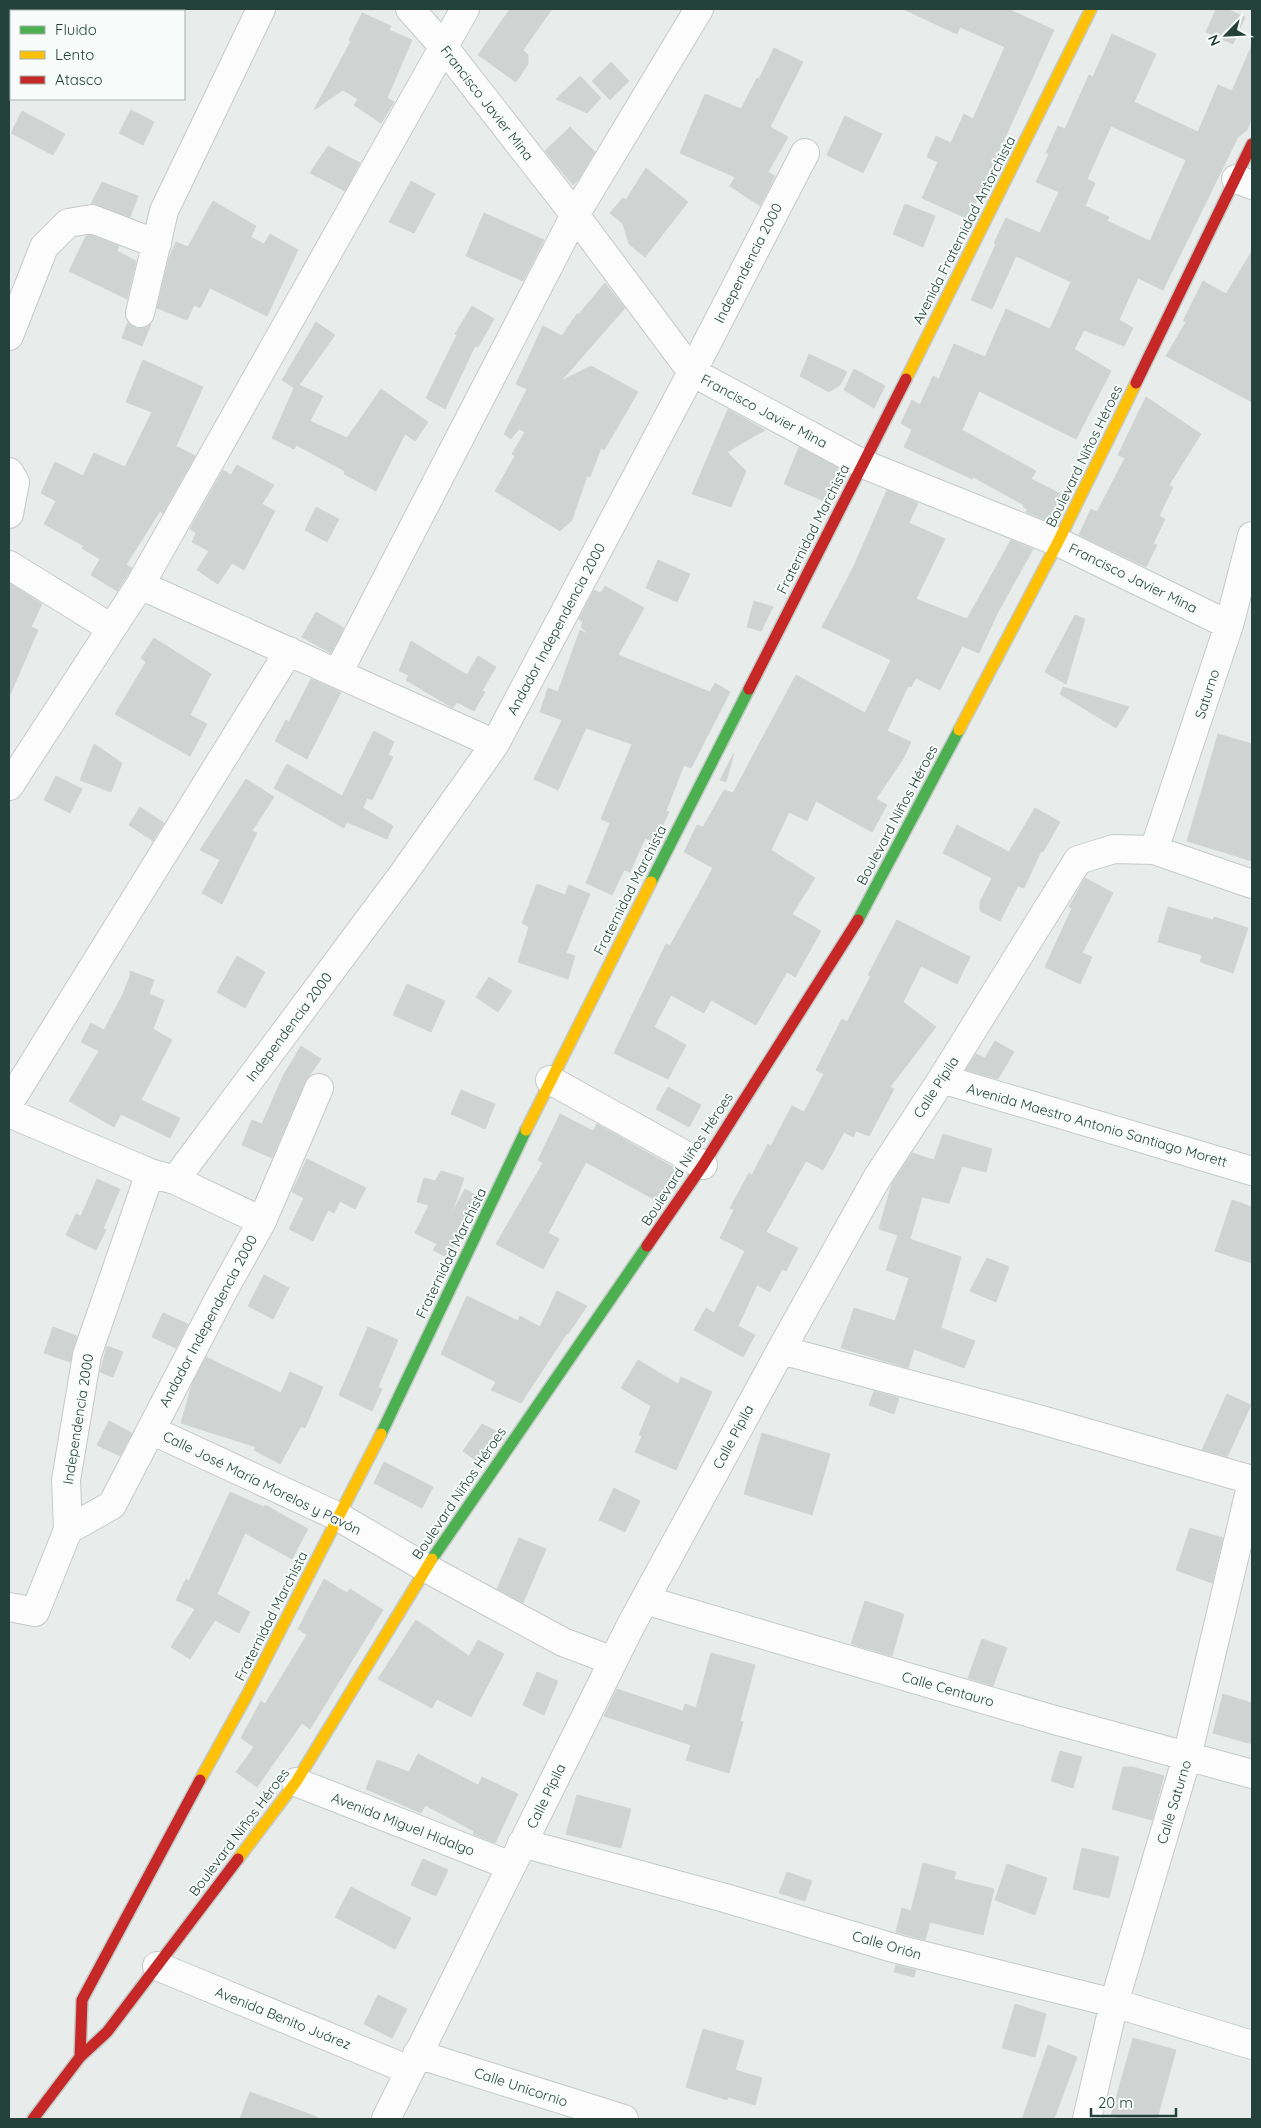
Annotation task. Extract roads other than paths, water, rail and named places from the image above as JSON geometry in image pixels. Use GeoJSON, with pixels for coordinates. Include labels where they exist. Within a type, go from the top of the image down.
{"type":"FeatureCollection","features":[{"type":"Feature","properties":{"kind":"street"},"geometry":{"type":"LineString","coordinates":[[140,314],[164,211],[261,9]]}},
{"type":"Feature","properties":{"kind":"street","name":"Francisco Javier Mina"},"geometry":{"type":"LineString","coordinates":[[410,9],[443,46],[576,215],[692,372],[863,464],[1058,542],[1230,625]]}},
{"type":"Feature","properties":{"kind":"street"},"geometry":{"type":"LineString","coordinates":[[9,786],[140,585],[443,46],[466,9]]}},
{"type":"Feature","properties":{"kind":"street"},"geometry":{"type":"LineString","coordinates":[[338,672],[576,215],[699,9]]}},
{"type":"Feature","properties":{"kind":"street","name":"Avenida Fraternidad Antorchista"},"geometry":{"type":"LineString","coordinates":[[863,464],[1091,9]]}},
{"type":"Feature","properties":{"kind":"street","name":"Boulevard Niños Héroes"},"geometry":{"type":"LineString","coordinates":[[33,2119],[80,2057],[107,2032],[296,1782],[410,1598],[426,1568],[703,1165],[865,909],[1244,182],[1252,144]]}},
{"type":"Feature","properties":{"kind":"street","name":"Independencia 2000"},"geometry":{"type":"LineString","coordinates":[[692,372],[805,153]]}},
{"type":"Feature","properties":{"kind":"street"},"geometry":{"type":"LineString","coordinates":[[9,336],[44,247],[68,223],[92,219],[156,244]]}},
{"type":"Feature","properties":{"kind":"street","name":"Andador Independencia 2000"},"geometry":{"type":"LineString","coordinates":[[403,874],[495,744],[692,372]]}},
{"type":"Feature","properties":{"kind":"street","name":"Fraternidad Marchista"},"geometry":{"type":"LineString","coordinates":[[80,2057],[82,2000],[132,1904],[246,1697],[383,1431],[550,1080],[863,464]]}},
{"type":"Feature","properties":{"kind":"street"},"geometry":{"type":"LineString","coordinates":[[9,472],[15,482],[9,514]]}},
{"type":"Feature","properties":{"kind":"street","name":"Saturno"},"geometry":{"type":"LineString","coordinates":[[1154,850],[1230,625],[1252,536]]}},
{"type":"Feature","properties":{"kind":"street"},"geometry":{"type":"LineString","coordinates":[[9,565],[111,628]]}},
{"type":"Feature","properties":{"kind":"street"},"geometry":{"type":"LineString","coordinates":[[140,585],[338,672],[495,744]]}},
{"type":"Feature","properties":{"kind":"street"},"geometry":{"type":"LineString","coordinates":[[9,1103],[290,651]]}},
{"type":"Feature","properties":{"kind":"street","name":"Calle Pípila"},"geometry":{"type":"LineString","coordinates":[[386,2119],[613,1661],[781,1350],[877,1178],[942,1079],[1078,860],[1114,849],[1154,850]]}},
{"type":"Feature","properties":{"kind":"street"},"geometry":{"type":"LineString","coordinates":[[1154,850],[1252,884]]}},
{"type":"Feature","properties":{"kind":"street","name":"Independencia 2000"},"geometry":{"type":"LineString","coordinates":[[9,1607],[35,1612],[68,1530],[66,1480],[87,1355],[162,1176],[403,874]]}},
{"type":"Feature","properties":{"kind":"street","name":"Avenida Maestro Antonio Santiago Morett"},"geometry":{"type":"LineString","coordinates":[[942,1079],[1252,1171]]}},
{"type":"Feature","properties":{"kind":"street"},"geometry":{"type":"LineString","coordinates":[[550,1080],[703,1165]]}},
{"type":"Feature","properties":{"kind":"street","name":"Andador Independencia 2000"},"geometry":{"type":"LineString","coordinates":[[68,1530],[112,1505],[221,1295],[262,1221],[319,1088]]}},
{"type":"Feature","properties":{"kind":"street"},"geometry":{"type":"LineString","coordinates":[[9,1113],[162,1176],[262,1221]]}},
{"type":"Feature","properties":{"kind":"street"},"geometry":{"type":"LineString","coordinates":[[781,1350],[1031,1417],[1252,1481]]}},
{"type":"Feature","properties":{"kind":"street","name":"Calle José María Morelos y Pavón"},"geometry":{"type":"LineString","coordinates":[[151,1430],[339,1517],[426,1568],[563,1642],[613,1661]]}},
{"type":"Feature","properties":{"kind":"street","name":"Calle Saturno"},"geometry":{"type":"LineString","coordinates":[[1087,2119],[1114,2003],[1187,1757],[1252,1481]]}},
{"type":"Feature","properties":{"kind":"street","name":"Calle Centauro"},"geometry":{"type":"LineString","coordinates":[[645,1600],[1187,1757],[1252,1774]]}},
{"type":"Feature","properties":{"kind":"street","name":"Avenida Miguel Hidalgo"},"geometry":{"type":"LineString","coordinates":[[296,1782],[517,1854]]}},
{"type":"Feature","properties":{"kind":"street","name":"Calle Orión"},"geometry":{"type":"LineString","coordinates":[[517,1854],[725,1898],[897,1949],[1114,2003],[1252,2045]]}},
{"type":"Feature","properties":{"kind":"street","name":"Avenida Benito Juárez"},"geometry":{"type":"LineString","coordinates":[[157,1966],[413,2062]]}},
{"type":"Feature","properties":{"kind":"street","name":"Calle Unicornio"},"geometry":{"type":"LineString","coordinates":[[413,2062],[578,2112],[624,2119]]}}]}
